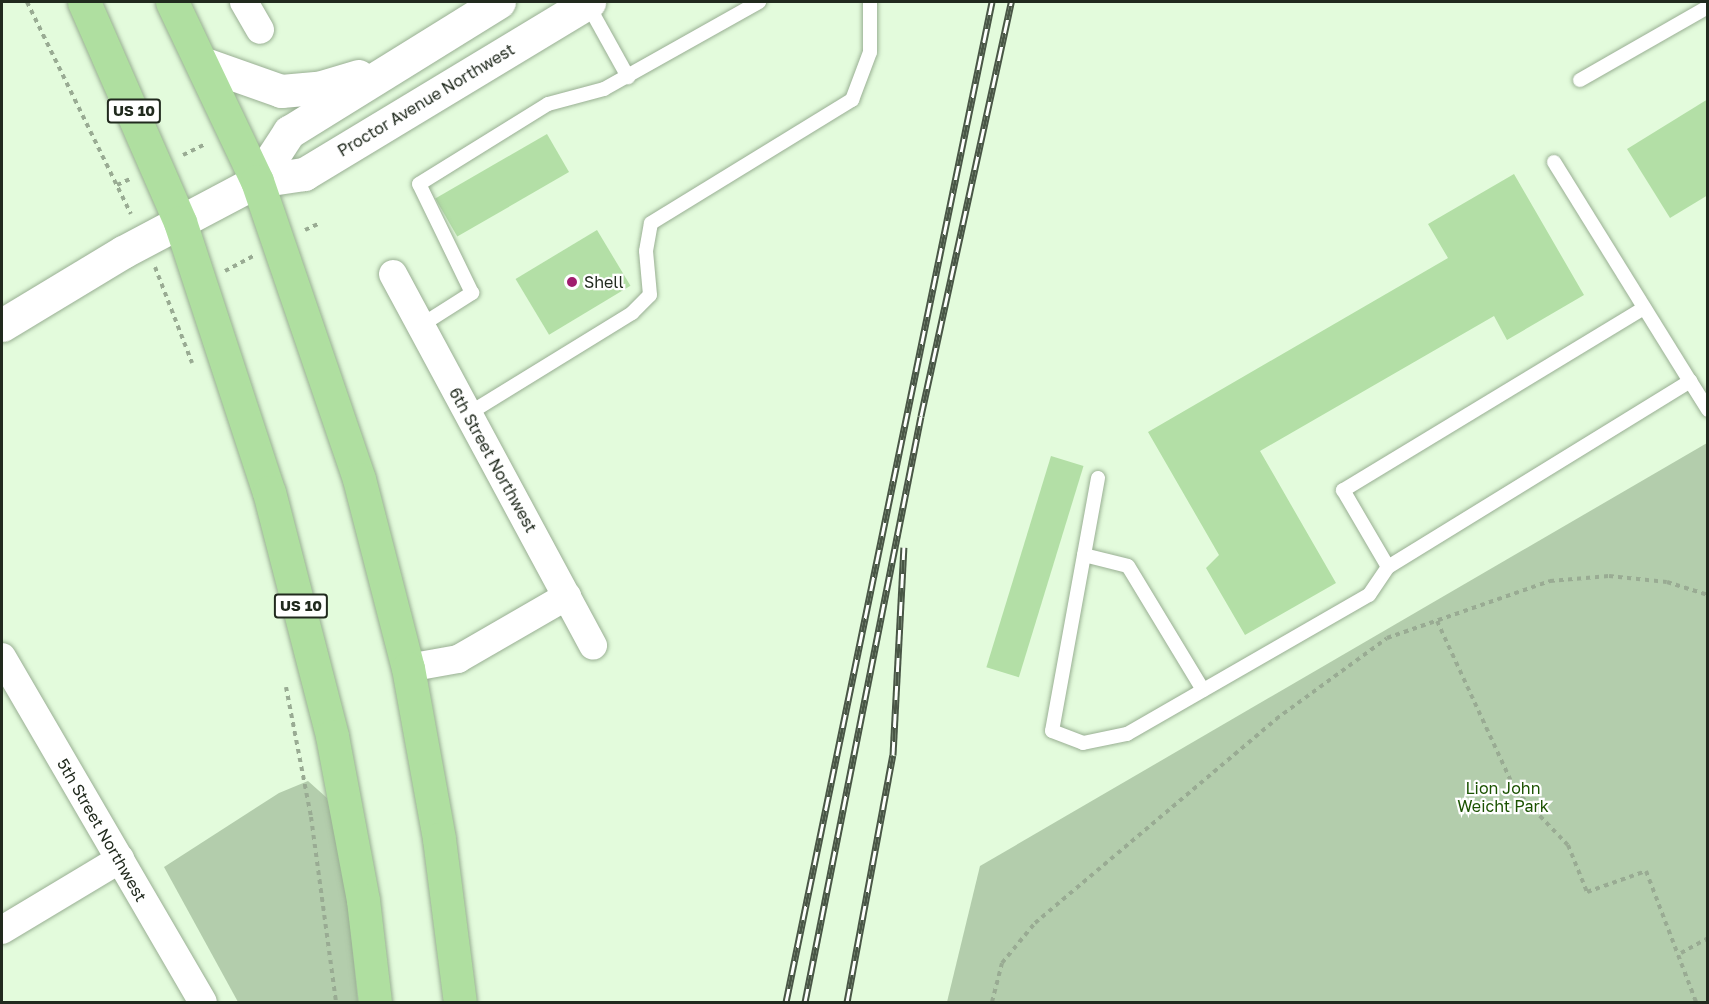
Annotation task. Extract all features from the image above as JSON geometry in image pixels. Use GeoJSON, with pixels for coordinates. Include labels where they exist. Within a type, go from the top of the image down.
{"type":"FeatureCollection","features":[{"type":"Feature","properties":{"kind":"highway","name":"US 10"},"geometry":{"type":"LineString","coordinates":[[84,2],[159,166],[180,222],[201,283],[314,654],[349,819],[375,1002]]}},
{"type":"Feature","properties":{"kind":"highway"},"geometry":{"type":"LineString","coordinates":[[172,2],[235,130],[257,181],[341,417],[408,668],[439,839],[460,1002]]}},
{"type":"Feature","properties":{"kind":"street"},"geometry":{"type":"LineString","coordinates":[[244,2],[260,30]]}},
{"type":"Feature","properties":{"kind":"street","name":"Proctor Avenue Northwest"},"geometry":{"type":"LineString","coordinates":[[257,181],[289,132],[391,66],[498,2]]}},
{"type":"Feature","properties":{"kind":"street","name":"Proctor Avenue Northwest"},"geometry":{"type":"LineString","coordinates":[[2,325],[180,222],[257,181],[304,174],[587,2]]}},
{"type":"Feature","properties":{"kind":"street"},"geometry":{"type":"LineString","coordinates":[[202,63],[281,91],[318,88],[391,66]]}},
{"type":"Feature","properties":{"kind":"street","name":"6th Street Northwest"},"geometry":{"type":"LineString","coordinates":[[393,274],[593,646]]}},
{"type":"Feature","properties":{"kind":"street"},"geometry":{"type":"LineString","coordinates":[[408,668],[458,659],[567,596]]}},
{"type":"Feature","properties":{"kind":"street","name":"5th Street Northwest"},"geometry":{"type":"LineString","coordinates":[[2,657],[203,1002]]}},
{"type":"Feature","properties":{"kind":"street"},"geometry":{"type":"LineString","coordinates":[[2,930],[120,859]]}},
{"type":"Feature","properties":{"kind":"lane"},"geometry":{"type":"LineString","coordinates":[[587,2],[628,77]]}},
{"type":"Feature","properties":{"kind":"lane"},"geometry":{"type":"LineString","coordinates":[[420,326],[472,293],[419,184],[548,104],[628,77],[759,2]]}},
{"type":"Feature","properties":{"kind":"lane"},"geometry":{"type":"LineString","coordinates":[[468,414],[633,313],[650,295],[646,251],[651,224],[852,100],[870,52],[870,2]]}},
{"type":"Feature","properties":{"kind":"lane"},"geometry":{"type":"LineString","coordinates":[[1580,80],[1707,7]]}},
{"type":"Feature","properties":{"kind":"lane"},"geometry":{"type":"LineString","coordinates":[[1554,162],[1707,410]]}},
{"type":"Feature","properties":{"kind":"lane"},"geometry":{"type":"LineString","coordinates":[[1388,567],[1343,490],[1644,308]]}},
{"type":"Feature","properties":{"kind":"lane"},"geometry":{"type":"LineString","coordinates":[[1098,478],[1052,731],[1083,742],[1127,734],[1369,595],[1388,567],[1690,381]]}},
{"type":"Feature","properties":{"kind":"lane"},"geometry":{"type":"LineString","coordinates":[[1084,555],[1128,566],[1203,690]]}},
{"type":"Feature","properties":{"kind":"path"},"geometry":{"type":"LineString","coordinates":[[27,2],[117,185],[235,130]]}},
{"type":"Feature","properties":{"kind":"path"},"geometry":{"type":"LineString","coordinates":[[194,368],[169,302],[201,283],[318,224]]}},
{"type":"Feature","properties":{"kind":"path"},"geometry":{"type":"LineString","coordinates":[[992,1002],[1002,963],[1035,923],[1348,661],[1387,638],[1550,580],[1609,576],[1667,582],[1707,595]]}},
{"type":"Feature","properties":{"kind":"path"},"geometry":{"type":"LineString","coordinates":[[1437,621],[1515,790],[1568,845],[1587,892],[1646,871],[1681,953],[1696,1002]]}},
{"type":"Feature","properties":{"kind":"path"},"geometry":{"type":"LineString","coordinates":[[284,675],[311,817],[336,1002]]}},
{"type":"Feature","properties":{"kind":"path"},"geometry":{"type":"LineString","coordinates":[[1681,953],[1707,938]]}},
{"type":"Feature","properties":{"kind":"green space","name":"Lion John Weicht Park"},"geometry":{"type":"Polygon","coordinates":[[[1707,443],[1707,1002],[947,1002],[980,866],[1707,443]]]}},
{"type":"Feature","properties":{"kind":"green space"},"geometry":{"type":"Polygon","coordinates":[[[308,781],[327,798],[345,872],[358,1002],[238,1002],[164,867],[279,793],[308,781]]]}},
{"type":"Feature","properties":{"kind":"building"},"geometry":{"type":"Polygon","coordinates":[[[1708,99],[1708,195],[1670,218],[1627,149],[1708,99]]]}},
{"type":"Feature","properties":{"kind":"building"},"geometry":{"type":"Polygon","coordinates":[[[547,134],[569,172],[457,237],[435,198],[547,134]]]}},
{"type":"Feature","properties":{"kind":"building"},"geometry":{"type":"Polygon","coordinates":[[[1514,174],[1584,295],[1507,340],[1494,316],[1260,451],[1336,583],[1245,635],[1206,568],[1219,555],[1148,432],[1448,258],[1428,224],[1514,174]]]}},
{"type":"Feature","properties":{"kind":"building","name":"Shell"},"geometry":{"type":"Polygon","coordinates":[[[597,230],[630,286],[549,335],[516,279],[597,230]]]}},
{"type":"Feature","properties":{"kind":"building"},"geometry":{"type":"Polygon","coordinates":[[[1051,456],[1084,466],[1019,677],[986,667],[1051,456]]]}},
{"type":"Feature","properties":{"kind":"railway"},"geometry":{"type":"LineString","coordinates":[[786,1002],[992,2]]}},
{"type":"Feature","properties":{"kind":"railway"},"geometry":{"type":"LineString","coordinates":[[805,1002],[921,416],[1011,2]]}},
{"type":"Feature","properties":{"kind":"railway"},"geometry":{"type":"LineString","coordinates":[[847,1002],[893,755],[904,547]]}},
{"type":"Feature","properties":{"kind":"place","name":"Shell"},"geometry":{"type":"Point","coordinates":[572,282]}}]}
